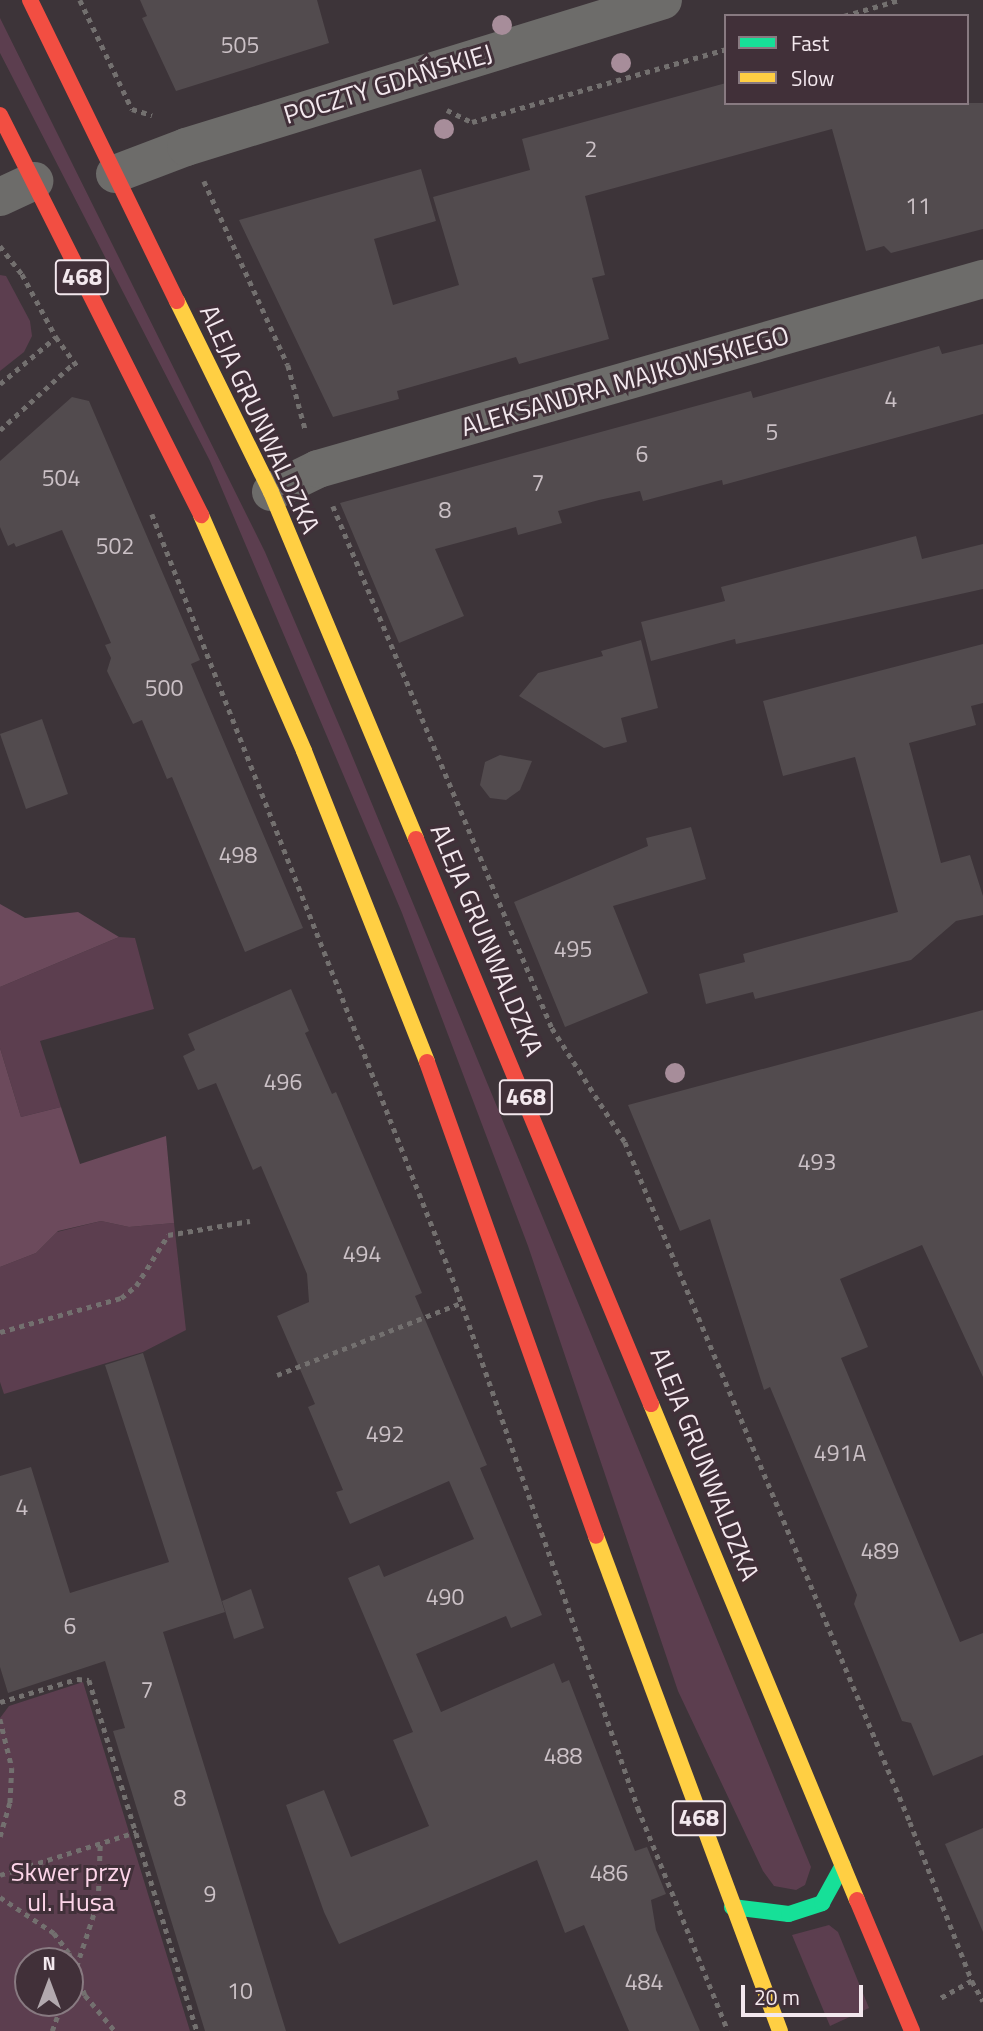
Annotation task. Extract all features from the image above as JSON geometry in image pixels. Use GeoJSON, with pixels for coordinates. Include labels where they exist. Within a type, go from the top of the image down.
{"type":"FeatureCollection","features":[{"type":"Feature","properties":{"kind":"main road","name":"ALEJA GRUNWALDZKA"},"geometry":{"type":"LineString","coordinates":[[30,0],[271,492],[912,2031]]}},
{"type":"Feature","properties":{"kind":"main road","name":"468"},"geometry":{"type":"LineString","coordinates":[[0,115],[17,189],[204,521],[304,751],[447,1111],[569,1464],[780,2031]]}},
{"type":"Feature","properties":{"kind":"main road"},"geometry":{"type":"LineString","coordinates":[[732,1908],[789,1914],[822,1903],[843,1865]]}},
{"type":"Feature","properties":{"kind":"street","name":"POCZTY GDAŃSKIEJ"},"geometry":{"type":"LineString","coordinates":[[115,174],[186,146],[663,0]]}},
{"type":"Feature","properties":{"kind":"street","name":"ALEKSANDRA MAJKOWSKIEGO"},"geometry":{"type":"LineString","coordinates":[[271,492],[318,469],[983,279]]}},
{"type":"Feature","properties":{"kind":"path"},"geometry":{"type":"LineString","coordinates":[[80,0],[132,109],[157,116]]}},
{"type":"Feature","properties":{"kind":"path"},"geometry":{"type":"LineString","coordinates":[[851,14],[899,0]]}},
{"type":"Feature","properties":{"kind":"path"},"geometry":{"type":"LineString","coordinates":[[438,106],[472,122],[724,51]]}},
{"type":"Feature","properties":{"kind":"path"},"geometry":{"type":"LineString","coordinates":[[200,172],[288,365],[318,469],[552,1028],[625,1142],[972,1981],[983,2001]]}},
{"type":"Feature","properties":{"kind":"path"},"geometry":{"type":"LineString","coordinates":[[0,246],[2,252],[22,274],[56,337],[81,372]]}},
{"type":"Feature","properties":{"kind":"path"},"geometry":{"type":"LineString","coordinates":[[0,384],[56,337]]}},
{"type":"Feature","properties":{"kind":"path"},"geometry":{"type":"LineString","coordinates":[[0,430],[74,363]]}},
{"type":"Feature","properties":{"kind":"path"},"geometry":{"type":"LineString","coordinates":[[151,511],[461,1303],[638,1808],[728,2031]]}},
{"type":"Feature","properties":{"kind":"path"},"geometry":{"type":"LineString","coordinates":[[0,1332],[121,1298],[136,1286],[168,1235],[250,1221]]}},
{"type":"Feature","properties":{"kind":"path"},"geometry":{"type":"LineString","coordinates":[[277,1375],[461,1303]]}},
{"type":"Feature","properties":{"kind":"path"},"geometry":{"type":"LineString","coordinates":[[0,1702],[77,1679],[89,1680],[197,2031]]}},
{"type":"Feature","properties":{"kind":"path"},"geometry":{"type":"LineString","coordinates":[[0,1719],[12,1768],[10,1803],[0,1838]]}},
{"type":"Feature","properties":{"kind":"path"},"geometry":{"type":"LineString","coordinates":[[0,1875],[136,1832]]}},
{"type":"Feature","properties":{"kind":"path"},"geometry":{"type":"LineString","coordinates":[[84,1947],[98,1901],[100,1843]]}},
{"type":"Feature","properties":{"kind":"path"},"geometry":{"type":"LineString","coordinates":[[0,1897],[54,1933],[64,1947]]}},
{"type":"Feature","properties":{"kind":"path"},"geometry":{"type":"LineString","coordinates":[[935,2002],[972,1981]]}},
{"type":"Feature","properties":{"kind":"path"},"geometry":{"type":"LineString","coordinates":[[84,1989],[97,2014],[115,2031]]}},
{"type":"Feature","properties":{"kind":"green space"},"geometry":{"type":"Polygon","coordinates":[[[0,18],[265,552],[346,741],[811,1867],[805,1885],[796,1890],[774,1886],[763,1871],[678,1691],[528,1246],[402,913],[210,461],[0,53],[0,18]]]}},
{"type":"Feature","properties":{"kind":"green space"},"geometry":{"type":"Polygon","coordinates":[[[0,275],[6,276],[30,321],[32,336],[24,352],[0,371],[0,275]]]}},
{"type":"Feature","properties":{"kind":"green space"},"geometry":{"type":"Polygon","coordinates":[[[119,937],[135,938],[154,1009],[40,1041],[61,1107],[21,1117],[0,1048],[0,987],[119,937]]]}},
{"type":"Feature","properties":{"kind":"green space"},"geometry":{"type":"Polygon","coordinates":[[[101,1221],[129,1227],[174,1223],[186,1330],[143,1352],[4,1394],[0,1382],[0,1267],[36,1253],[57,1232],[101,1221]]]}},
{"type":"Feature","properties":{"kind":"green space","name":"Skwer przy ul. Husa"},"geometry":{"type":"Polygon","coordinates":[[[83,1682],[190,2031],[0,2031],[0,1718],[9,1706],[83,1682]]]}},
{"type":"Feature","properties":{"kind":"green space"},"geometry":{"type":"Polygon","coordinates":[[[829,1925],[838,1932],[869,2008],[830,2026],[792,1935],[829,1925]]]}},
{"type":"Feature","properties":{"kind":"shaded area"},"geometry":{"type":"Polygon","coordinates":[[[0,904],[25,918],[78,912],[119,937],[0,987],[0,904]]]}},
{"type":"Feature","properties":{"kind":"shaded area"},"geometry":{"type":"Polygon","coordinates":[[[0,1048],[21,1117],[61,1107],[80,1164],[166,1136],[174,1223],[129,1227],[101,1221],[58,1231],[36,1253],[0,1267],[0,1048]]]}},
{"type":"Feature","properties":{"kind":"building"},"geometry":{"type":"Polygon","coordinates":[[[140,0],[317,0],[329,43],[176,91],[142,18],[147,16],[140,0]]]}},
{"type":"Feature","properties":{"kind":"building"},"geometry":{"type":"Polygon","coordinates":[[[724,84],[724,105],[983,103],[983,229],[891,253],[884,246],[866,251],[832,129],[585,196],[605,275],[592,278],[609,339],[519,364],[516,357],[397,391],[399,399],[333,417],[239,220],[421,169],[436,221],[374,239],[393,305],[459,285],[433,197],[530,170],[522,139],[724,84]]]}},
{"type":"Feature","properties":{"kind":"building"},"geometry":{"type":"Polygon","coordinates":[[[983,344],[983,414],[723,485],[722,480],[643,501],[640,491],[599,500],[558,511],[562,523],[518,535],[516,527],[435,549],[464,616],[399,643],[340,503],[751,391],[753,398],[939,346],[942,354],[983,344]]]}},
{"type":"Feature","properties":{"kind":"building"},"geometry":{"type":"Polygon","coordinates":[[[72,397],[89,401],[200,660],[191,664],[303,928],[245,952],[172,777],[167,779],[142,720],[133,724],[107,671],[111,658],[105,645],[111,643],[62,530],[16,547],[14,543],[8,546],[0,527],[0,461],[72,397]]]}},
{"type":"Feature","properties":{"kind":"building"},"geometry":{"type":"Polygon","coordinates":[[[916,536],[922,559],[983,544],[983,589],[736,644],[735,639],[651,661],[641,622],[725,601],[721,587],[916,536]]]}},
{"type":"Feature","properties":{"kind":"building"},"geometry":{"type":"Polygon","coordinates":[[[641,640],[658,708],[621,718],[627,742],[604,748],[519,696],[538,673],[603,656],[601,651],[641,640]]]}},
{"type":"Feature","properties":{"kind":"building"},"geometry":{"type":"Polygon","coordinates":[[[983,644],[983,703],[971,706],[976,725],[909,743],[941,863],[970,855],[983,896],[983,915],[956,921],[911,960],[755,999],[753,992],[706,1004],[699,974],[745,962],[743,954],[898,912],[855,757],[783,776],[763,701],[983,644]]]}},
{"type":"Feature","properties":{"kind":"building"},"geometry":{"type":"Polygon","coordinates":[[[42,719],[68,794],[26,809],[0,734],[42,719]]]}},
{"type":"Feature","properties":{"kind":"building"},"geometry":{"type":"Polygon","coordinates":[[[500,755],[532,761],[520,790],[506,800],[490,798],[480,785],[485,762],[500,755]]]}},
{"type":"Feature","properties":{"kind":"building"},"geometry":{"type":"Polygon","coordinates":[[[691,827],[706,879],[613,906],[648,993],[565,1027],[514,902],[648,846],[646,838],[691,827]]]}},
{"type":"Feature","properties":{"kind":"building"},"geometry":{"type":"Polygon","coordinates":[[[291,989],[309,1031],[305,1033],[332,1094],[336,1092],[422,1293],[415,1296],[487,1465],[480,1468],[542,1615],[511,1628],[506,1616],[416,1654],[441,1712],[554,1663],[562,1683],[569,1680],[635,1851],[647,1847],[666,1894],[651,1900],[656,1930],[700,2031],[629,2031],[584,1925],[565,1933],[537,1860],[339,1944],[324,1912],[286,1805],[324,1790],[351,1857],[429,1826],[393,1740],[413,1732],[348,1578],[379,1565],[384,1577],[474,1539],[449,1481],[350,1524],[336,1492],[343,1490],[308,1407],[315,1404],[277,1316],[309,1302],[307,1274],[261,1166],[253,1170],[216,1083],[198,1090],[183,1056],[195,1050],[188,1034],[291,989]]]}},
{"type":"Feature","properties":{"kind":"building"},"geometry":{"type":"Polygon","coordinates":[[[983,1010],[983,1377],[922,1245],[840,1279],[868,1347],[841,1358],[960,1642],[983,1633],[983,1755],[933,1776],[911,1723],[902,1721],[854,1604],[857,1595],[770,1387],[764,1390],[710,1219],[680,1231],[628,1105],[983,1010]]]}},
{"type":"Feature","properties":{"kind":"building"},"geometry":{"type":"Polygon","coordinates":[[[143,1353],[225,1612],[163,1632],[286,2031],[205,2031],[113,1731],[125,1728],[105,1661],[8,1693],[0,1667],[0,1476],[31,1467],[70,1593],[169,1562],[105,1365],[143,1353]]]}},
{"type":"Feature","properties":{"kind":"building"},"geometry":{"type":"Polygon","coordinates":[[[251,1589],[264,1628],[234,1639],[222,1601],[251,1589]]]}},
{"type":"Feature","properties":{"kind":"building"},"geometry":{"type":"Polygon","coordinates":[[[983,1828],[983,1932],[945,1844],[983,1828]]]}},
{"type":"Feature","properties":{"kind":"traffic: fast"},"geometry":{"type":"LineString","coordinates":[[732,1907],[789,1914],[822,1903],[843,1865]]}},
{"type":"Feature","properties":{"kind":"traffic: slow"},"geometry":{"type":"LineString","coordinates":[[177,301],[271,492],[416,839]]}},
{"type":"Feature","properties":{"kind":"traffic: slow"},"geometry":{"type":"LineString","coordinates":[[201,515],[304,751],[427,1062]]}},
{"type":"Feature","properties":{"kind":"traffic: slow"},"geometry":{"type":"LineString","coordinates":[[651,1404],[857,1900]]}},
{"type":"Feature","properties":{"kind":"traffic: slow"},"geometry":{"type":"LineString","coordinates":[[596,1536],[780,2031]]}},
{"type":"Feature","properties":{"kind":"traffic: jam"},"geometry":{"type":"LineString","coordinates":[[30,0],[177,301]]}},
{"type":"Feature","properties":{"kind":"traffic: jam"},"geometry":{"type":"LineString","coordinates":[[0,115],[201,515]]}},
{"type":"Feature","properties":{"kind":"traffic: jam"},"geometry":{"type":"LineString","coordinates":[[416,839],[651,1404]]}},
{"type":"Feature","properties":{"kind":"traffic: jam"},"geometry":{"type":"LineString","coordinates":[[427,1062],[596,1536]]}},
{"type":"Feature","properties":{"kind":"traffic: jam"},"geometry":{"type":"LineString","coordinates":[[857,1900],[912,2031]]}}]}
